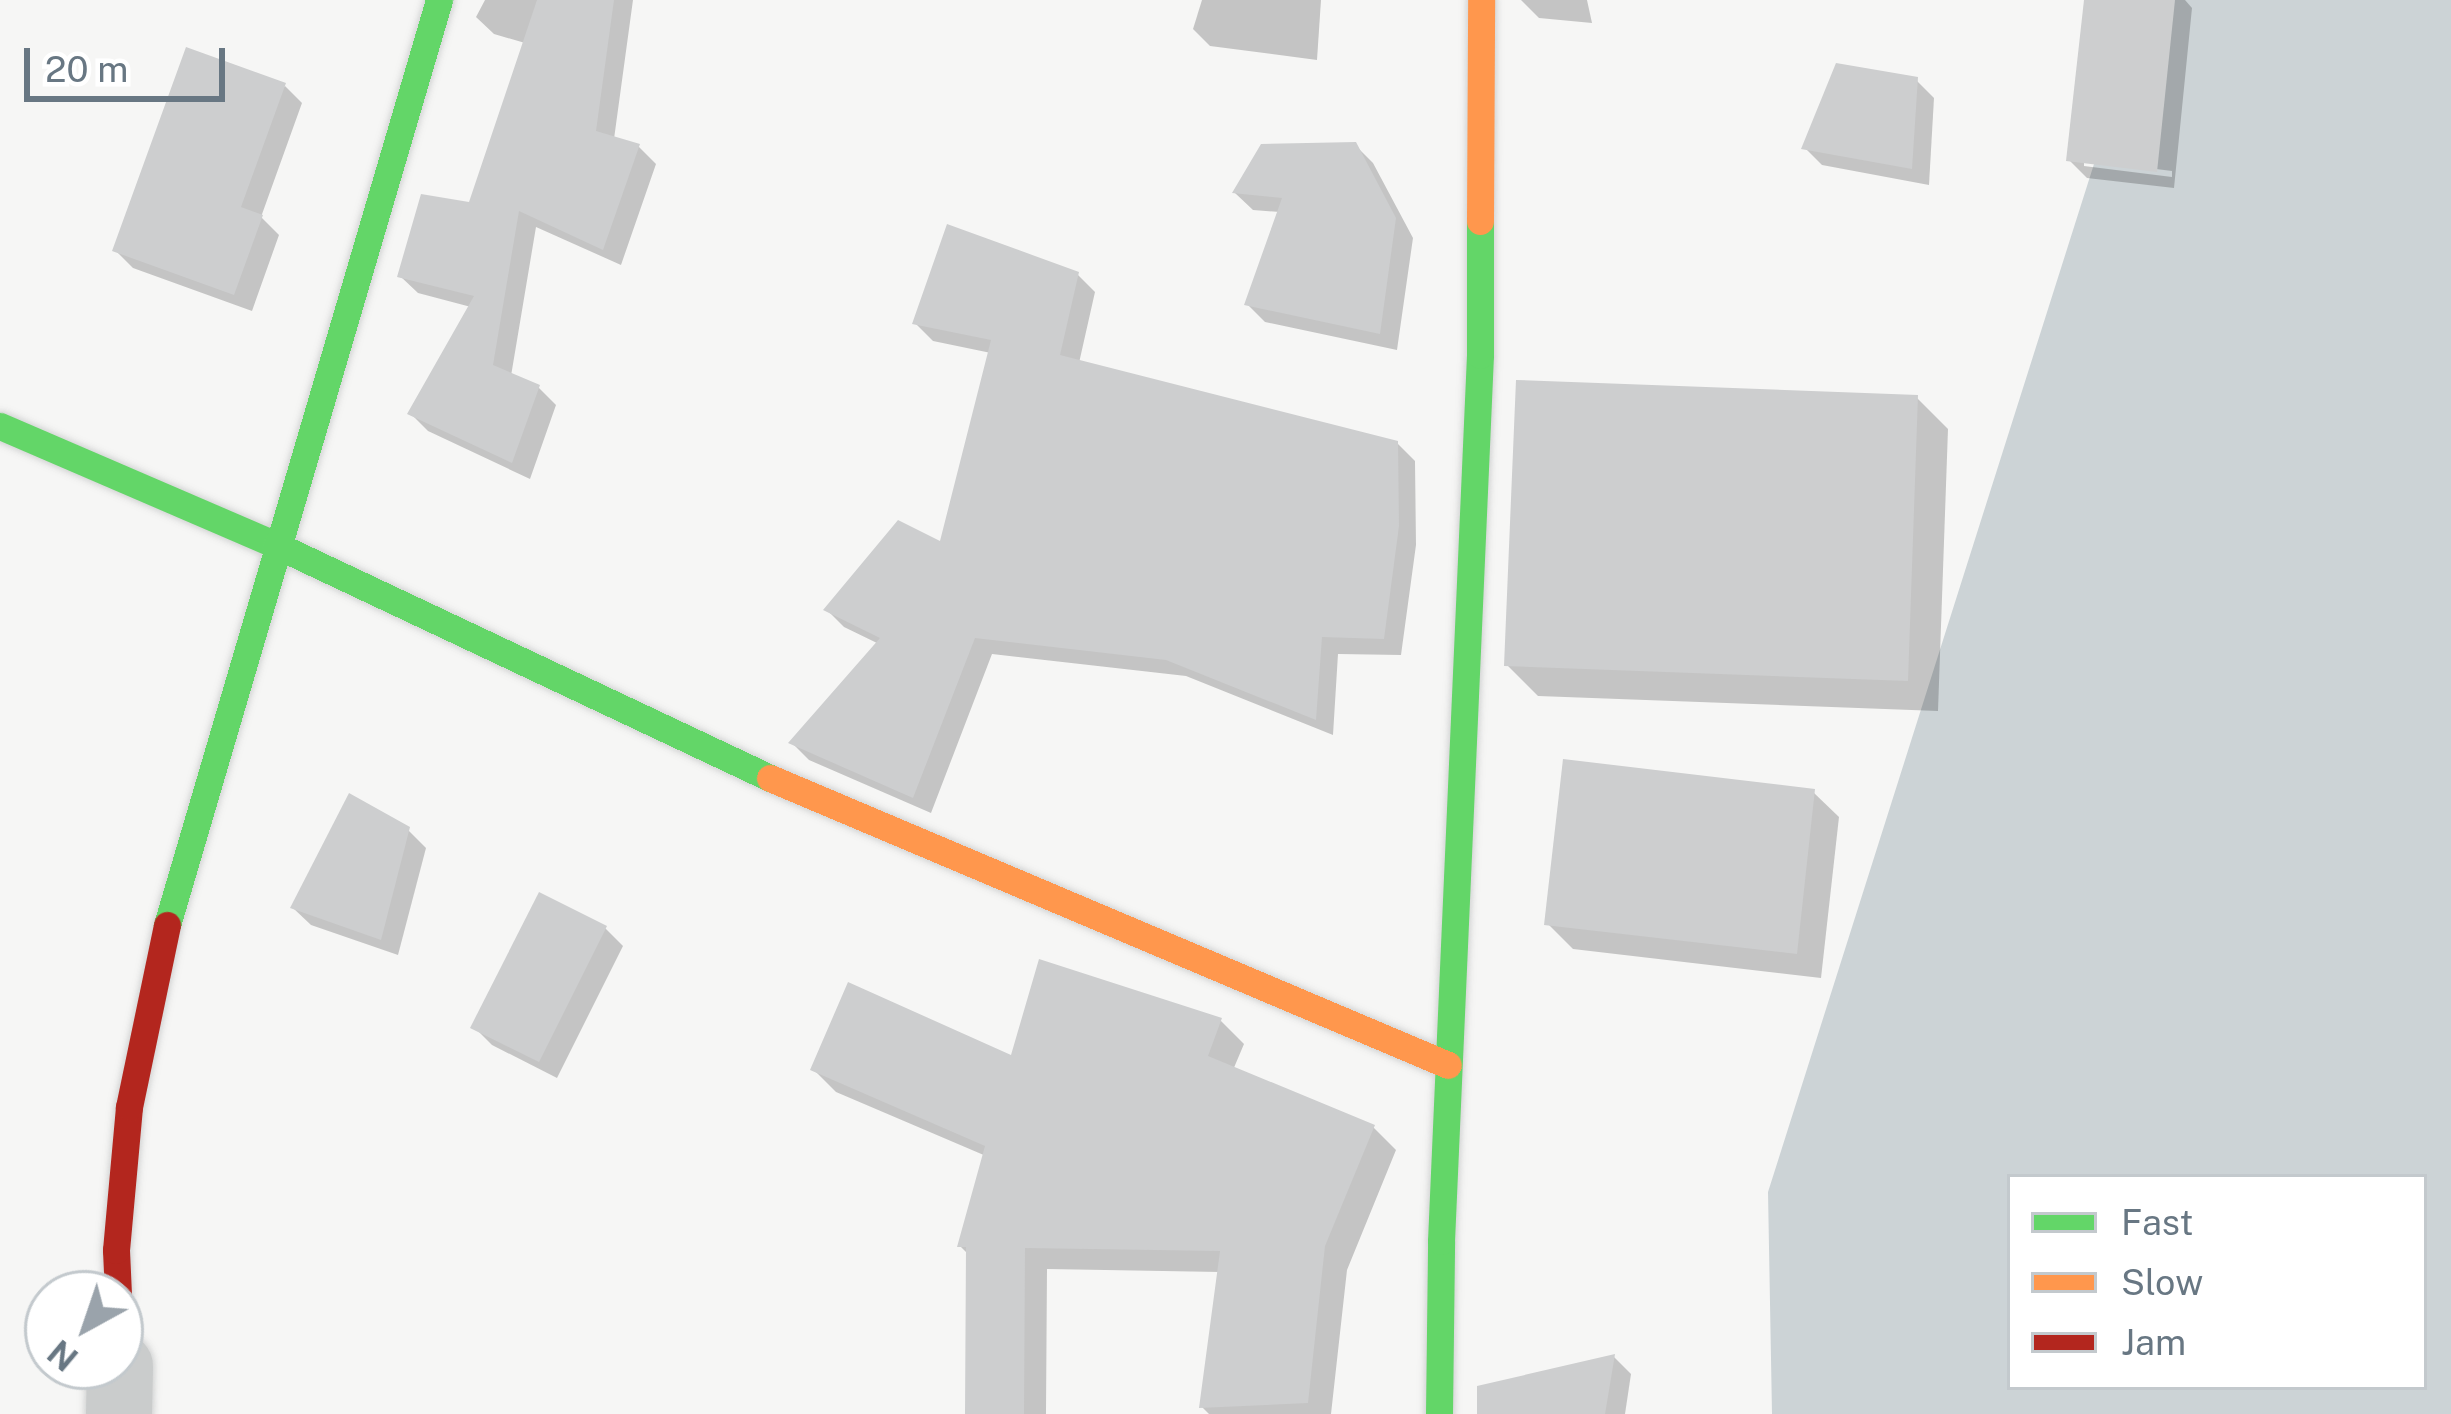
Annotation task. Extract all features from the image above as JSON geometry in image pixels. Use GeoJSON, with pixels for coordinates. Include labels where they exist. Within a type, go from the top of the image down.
{"type":"FeatureCollection","features":[{"type":"Feature","properties":{"kind":"street"},"geometry":{"type":"LineString","coordinates":[[117,1270],[129,1107],[156,961],[439,0]]}},
{"type":"Feature","properties":{"kind":"street"},"geometry":{"type":"LineString","coordinates":[[1439,1414],[1448,1065],[1480,355],[1481,0]]}},
{"type":"Feature","properties":{"kind":"street"},"geometry":{"type":"LineString","coordinates":[[0,425],[276,544],[703,750],[1448,1065]]}},
{"type":"Feature","properties":{"kind":"shaded area"},"geometry":{"type":"Polygon","coordinates":[[[2146,0],[2451,0],[2451,1414],[1772,1414],[1768,1192],[2146,0]]]}},
{"type":"Feature","properties":{"kind":"building"},"geometry":{"type":"Polygon","coordinates":[[[537,0],[614,0],[596,131],[640,144],[603,250],[519,211],[493,365],[540,385],[512,463],[407,414],[474,296],[397,277],[421,194],[469,202],[537,0]]]}},
{"type":"Feature","properties":{"kind":"building"},"geometry":{"type":"Polygon","coordinates":[[[2084,0],[2175,0],[2157,172],[2066,161],[2084,0]]]}},
{"type":"Feature","properties":{"kind":"building"},"geometry":{"type":"Polygon","coordinates":[[[186,47],[286,83],[241,207],[263,215],[234,295],[112,251],[186,47]]]}},
{"type":"Feature","properties":{"kind":"building"},"geometry":{"type":"Polygon","coordinates":[[[1836,63],[1918,77],[1912,169],[1801,149],[1836,63]]]}},
{"type":"Feature","properties":{"kind":"building"},"geometry":{"type":"Polygon","coordinates":[[[1356,142],[1396,218],[1380,334],[1244,305],[1282,198],[1232,193],[1261,144],[1356,142]]]}},
{"type":"Feature","properties":{"kind":"building"},"geometry":{"type":"Polygon","coordinates":[[[947,224],[1079,272],[1060,355],[1398,441],[1399,526],[1384,639],[1322,637],[1316,720],[1166,660],[975,638],[913,798],[788,743],[880,638],[823,610],[898,520],[940,541],[991,340],[912,324],[947,224]]]}},
{"type":"Feature","properties":{"kind":"building"},"geometry":{"type":"Polygon","coordinates":[[[1516,380],[1918,395],[1908,681],[1504,666],[1516,380]]]}},
{"type":"Feature","properties":{"kind":"building"},"geometry":{"type":"Polygon","coordinates":[[[1563,759],[1815,789],[1797,954],[1544,925],[1563,759]]]}},
{"type":"Feature","properties":{"kind":"building"},"geometry":{"type":"Polygon","coordinates":[[[349,793],[410,827],[381,940],[290,908],[349,793]]]}},
{"type":"Feature","properties":{"kind":"building"},"geometry":{"type":"Polygon","coordinates":[[[539,892],[607,926],[539,1062],[470,1028],[539,892]]]}},
{"type":"Feature","properties":{"kind":"building"},"geometry":{"type":"Polygon","coordinates":[[[1039,959],[1222,1018],[1208,1056],[1375,1125],[1325,1246],[1308,1403],[1199,1408],[1220,1251],[1025,1248],[1024,1414],[965,1414],[966,1247],[957,1247],[985,1146],[810,1070],[848,982],[1011,1055],[1039,959]]]}},
{"type":"Feature","properties":{"kind":"building"},"geometry":{"type":"Polygon","coordinates":[[[1615,1354],[1605,1414],[1477,1414],[1477,1386],[1615,1354]]]}},
{"type":"Feature","properties":{"kind":"traffic: fast"},"geometry":{"type":"LineString","coordinates":[[167,925],[439,0]]}},
{"type":"Feature","properties":{"kind":"traffic: fast"},"geometry":{"type":"LineString","coordinates":[[1439,1414],[1441,1241],[1480,355],[1480,221]]}},
{"type":"Feature","properties":{"kind":"traffic: fast"},"geometry":{"type":"LineString","coordinates":[[0,426],[276,545],[770,778]]}},
{"type":"Feature","properties":{"kind":"traffic: slow"},"geometry":{"type":"LineString","coordinates":[[1480,221],[1481,0]]}},
{"type":"Feature","properties":{"kind":"traffic: slow"},"geometry":{"type":"LineString","coordinates":[[770,778],[1448,1065]]}},
{"type":"Feature","properties":{"kind":"traffic: jam"},"geometry":{"type":"LineString","coordinates":[[117,1270],[129,1107],[167,925]]}}]}
